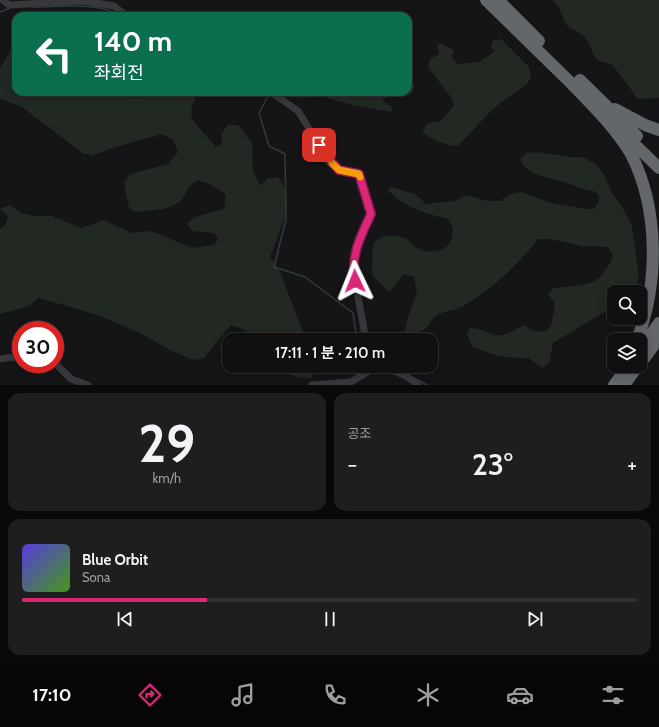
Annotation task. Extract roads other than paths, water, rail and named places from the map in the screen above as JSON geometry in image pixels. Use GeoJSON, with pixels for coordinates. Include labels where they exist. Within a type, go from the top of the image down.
{"type":"FeatureCollection","features":[{"type":"Feature","properties":{"kind":"highway"},"geometry":{"type":"LineString","coordinates":[[486,0],[659,158]]}},
{"type":"Feature","properties":{"kind":"highway"},"geometry":{"type":"LineString","coordinates":[[498,0],[573,80],[659,168]]}},
{"type":"Feature","properties":{"kind":"highway"},"geometry":{"type":"LineString","coordinates":[[573,80],[619,112],[659,130]]}},
{"type":"Feature","properties":{"kind":"highway"},"geometry":{"type":"LineString","coordinates":[[573,80],[616,132],[631,154],[647,189],[654,218],[655,267],[650,302],[639,333]]}},
{"type":"Feature","properties":{"kind":"highway"},"geometry":{"type":"LineString","coordinates":[[647,339],[659,323]]}},
{"type":"Feature","properties":{"kind":"highway"},"geometry":{"type":"LineString","coordinates":[[647,354],[659,338]]}},
{"type":"Feature","properties":{"kind":"highway"},"geometry":{"type":"LineString","coordinates":[[610,385],[618,373]]}},
{"type":"Feature","properties":{"kind":"highway"},"geometry":{"type":"LineString","coordinates":[[614,385],[623,373]]}},
{"type":"Feature","properties":{"kind":"highway"},"geometry":{"type":"LineString","coordinates":[[624,385],[633,373]]}},
{"type":"Feature","properties":{"kind":"street"},"geometry":{"type":"LineString","coordinates":[[3,0],[9,5],[82,1],[114,6],[122,12]]}},
{"type":"Feature","properties":{"kind":"street"},"geometry":{"type":"LineString","coordinates":[[277,96],[298,111],[326,156],[339,170],[359,174],[371,214],[357,244],[353,270],[365,333]]}},
{"type":"Feature","properties":{"kind":"street"},"geometry":{"type":"LineString","coordinates":[[0,359],[12,357]]}},
{"type":"Feature","properties":{"kind":"street"},"geometry":{"type":"LineString","coordinates":[[64,372],[71,379],[88,385]]}},
{"type":"Feature","properties":{"kind":"street"},"geometry":{"type":"LineString","coordinates":[[312,385],[351,382],[365,373]]}},
{"type":"Feature","properties":{"kind":"street"},"geometry":{"type":"LineString","coordinates":[[398,373],[406,376],[418,385]]}},
{"type":"Feature","properties":{"kind":"waterway"},"geometry":{"type":"LineString","coordinates":[[33,7],[78,6],[101,8],[113,12]]}},
{"type":"Feature","properties":{"kind":"waterway"},"geometry":{"type":"LineString","coordinates":[[0,12],[10,8]]}},
{"type":"Feature","properties":{"kind":"waterway"},"geometry":{"type":"LineString","coordinates":[[268,96],[259,113],[269,146],[285,154],[286,219],[274,267],[305,277],[353,313],[356,333]]}},
{"type":"Feature","properties":{"kind":"waterway"},"geometry":{"type":"LineString","coordinates":[[414,378],[427,385]]}}]}
